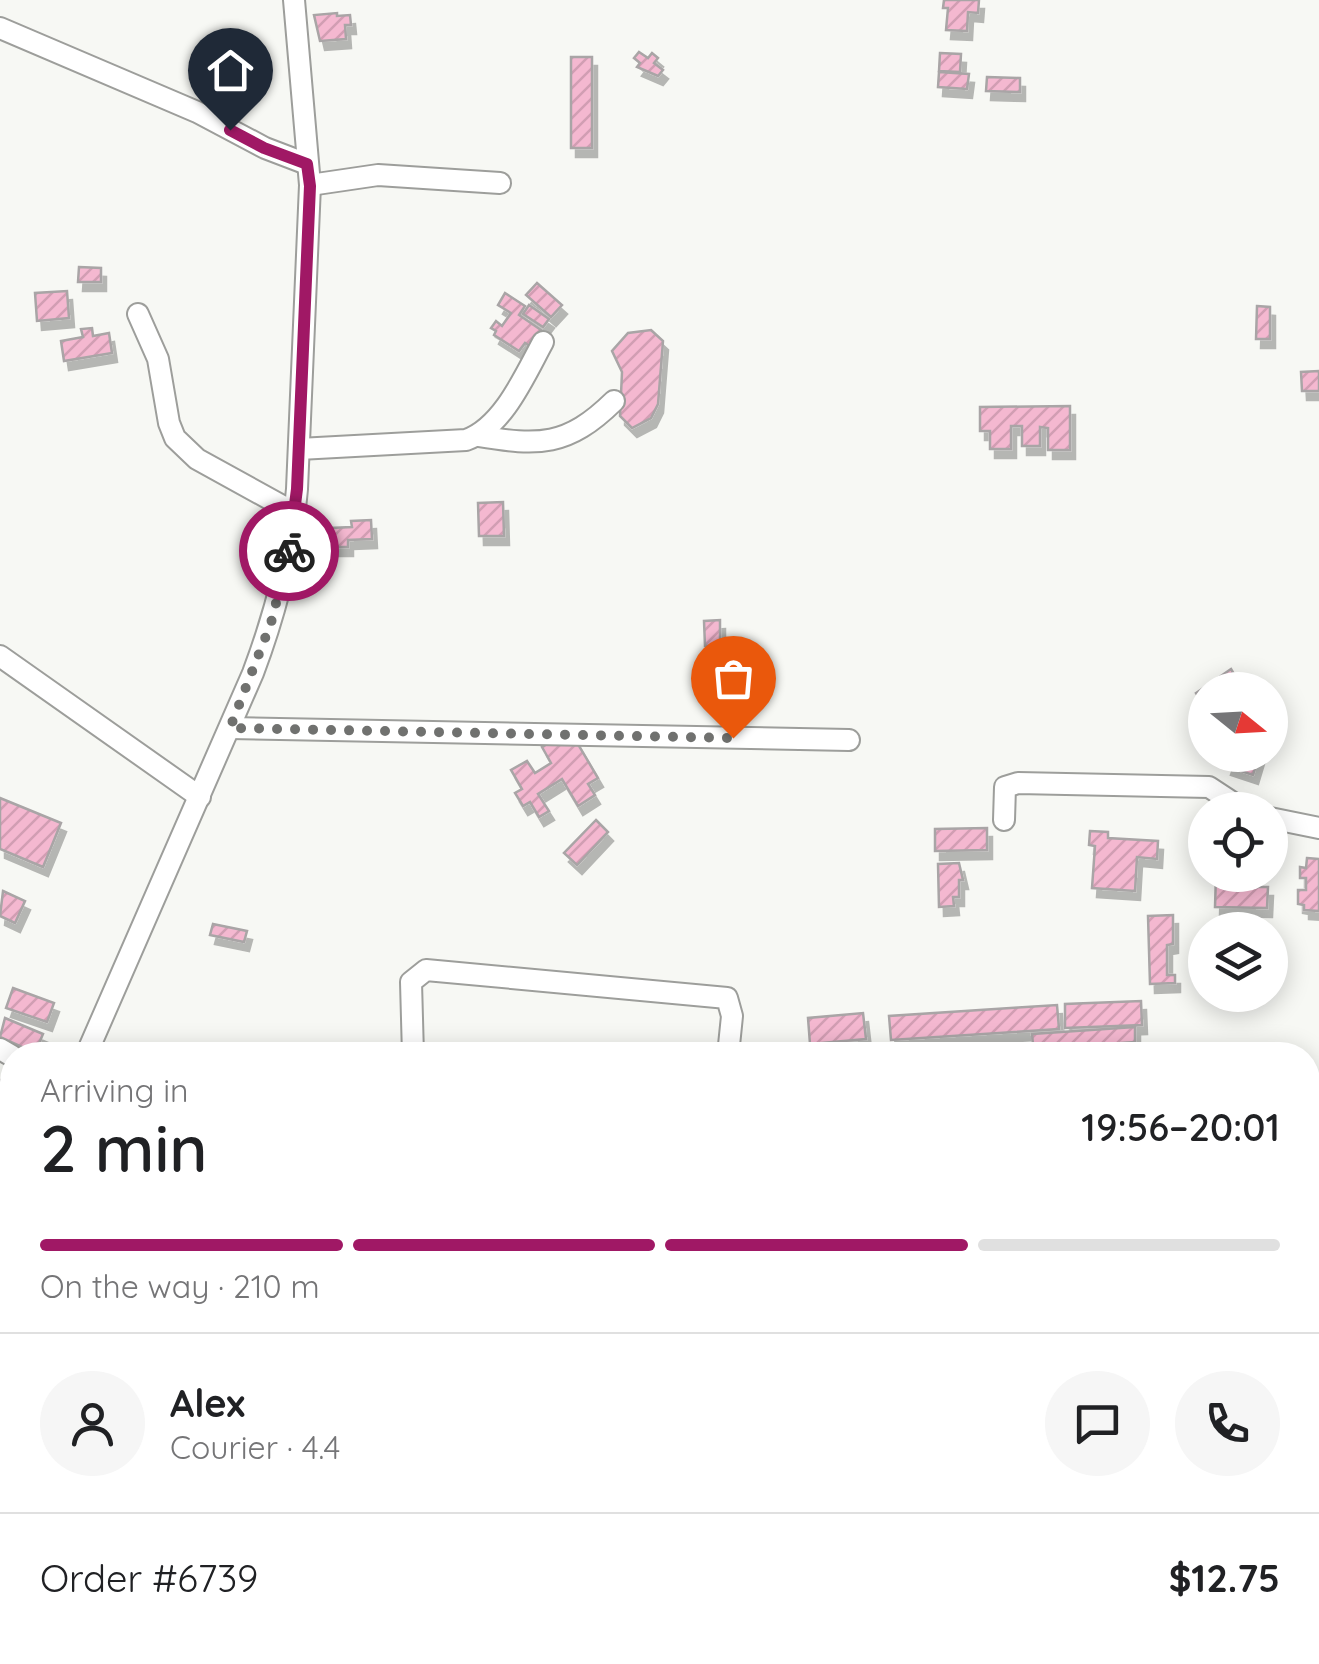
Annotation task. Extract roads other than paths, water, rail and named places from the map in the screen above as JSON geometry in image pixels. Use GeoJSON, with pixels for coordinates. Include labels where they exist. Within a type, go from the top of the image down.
{"type":"FeatureCollection","features":[{"type":"Feature","properties":{"kind":"street"},"geometry":{"type":"LineString","coordinates":[[92,1042],[230,728],[284,582],[295,513],[310,186],[294,0]]}},
{"type":"Feature","properties":{"kind":"street"},"geometry":{"type":"LineString","coordinates":[[0,28],[307,164]]}},
{"type":"Feature","properties":{"kind":"street"},"geometry":{"type":"LineString","coordinates":[[310,186],[378,175],[500,183]]}},
{"type":"Feature","properties":{"kind":"street"},"geometry":{"type":"LineString","coordinates":[[138,314],[158,359],[175,438],[197,459],[295,513]]}},
{"type":"Feature","properties":{"kind":"street"},"geometry":{"type":"LineString","coordinates":[[299,449],[466,440],[478,436],[522,382],[542,342]]}},
{"type":"Feature","properties":{"kind":"street"},"geometry":{"type":"LineString","coordinates":[[478,436],[522,443],[551,442],[573,434],[614,401]]}},
{"type":"Feature","properties":{"kind":"street"},"geometry":{"type":"LineString","coordinates":[[0,656],[200,797]]}},
{"type":"Feature","properties":{"kind":"street"},"geometry":{"type":"LineString","coordinates":[[230,728],[849,740]]}},
{"type":"Feature","properties":{"kind":"street"},"geometry":{"type":"LineString","coordinates":[[1004,820],[1005,787],[1018,783],[1209,787],[1217,792]]}},
{"type":"Feature","properties":{"kind":"street"},"geometry":{"type":"LineString","coordinates":[[1288,822],[1319,828]]}},
{"type":"Feature","properties":{"kind":"street"},"geometry":{"type":"LineString","coordinates":[[413,1042],[411,982],[426,970],[727,998],[732,1016],[729,1042]]}}]}
